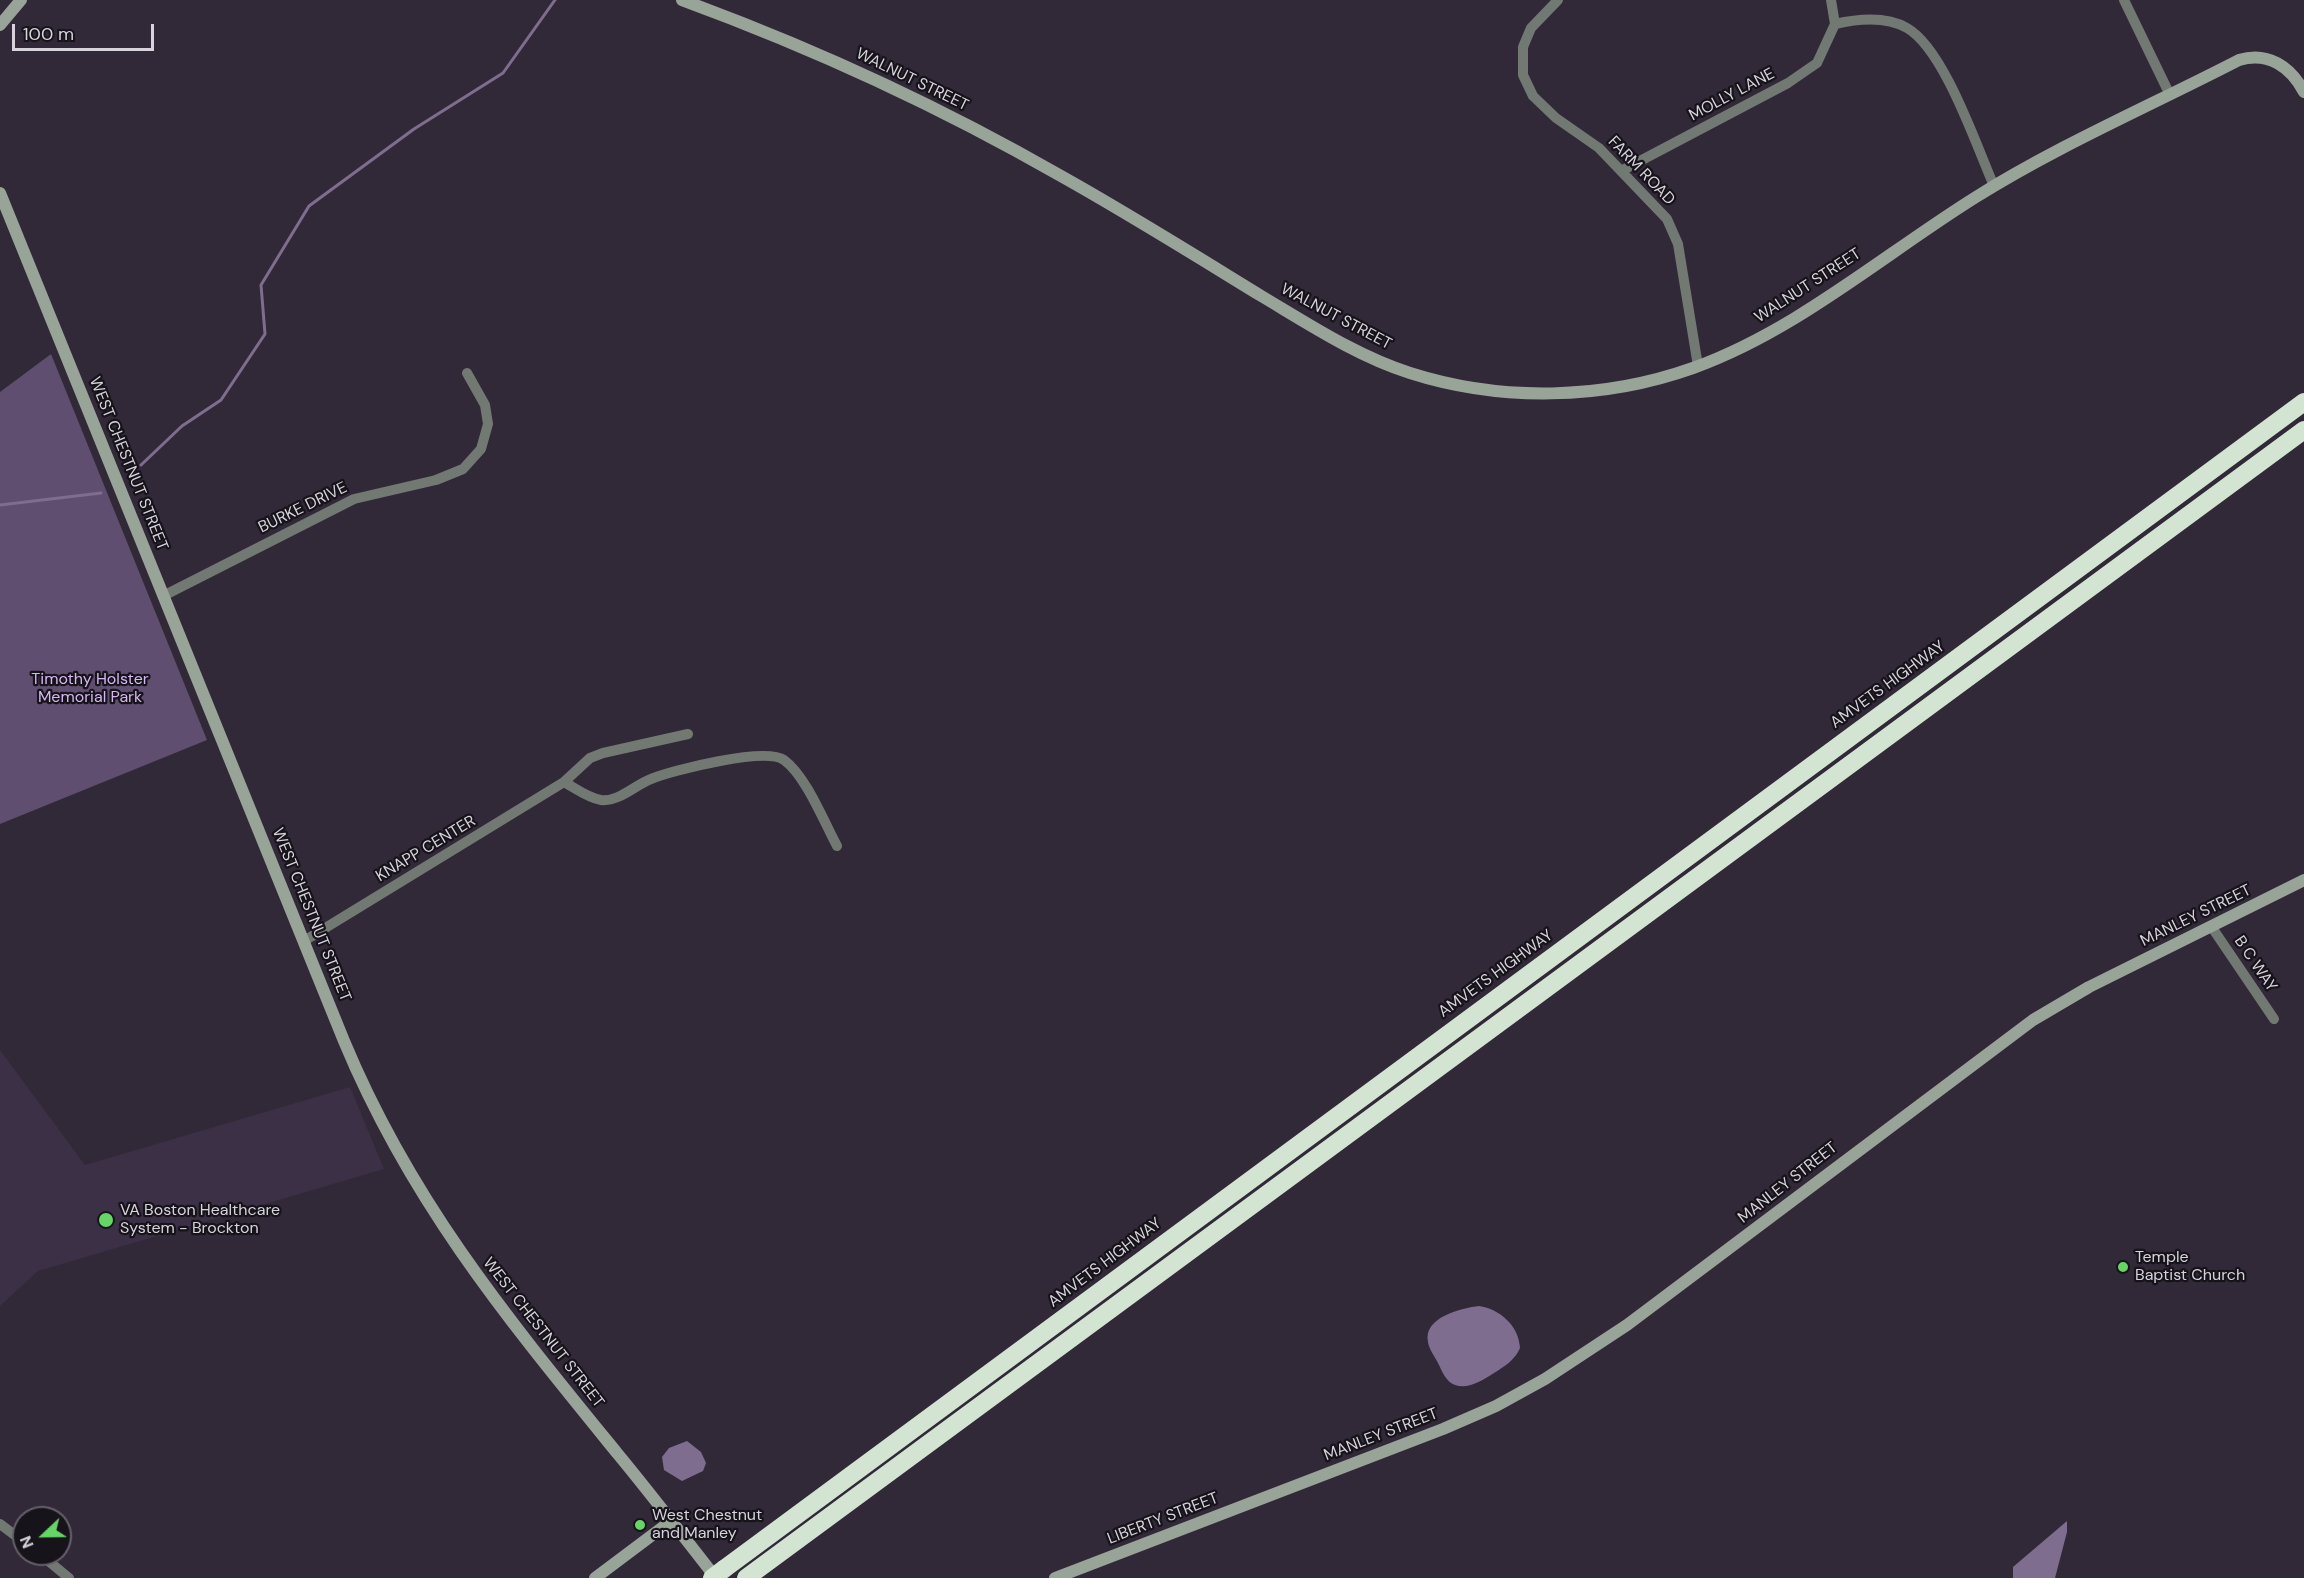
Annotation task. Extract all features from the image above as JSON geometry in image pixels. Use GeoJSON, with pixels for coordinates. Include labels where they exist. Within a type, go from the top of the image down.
{"type":"FeatureCollection","features":[{"type":"Feature","properties":{"kind":"highway","name":"AMVETS HIGHWAY"},"geometry":{"type":"LineString","coordinates":[[717,1575],[2304,402]]}},
{"type":"Feature","properties":{"kind":"highway"},"geometry":{"type":"LineString","coordinates":[[746,1578],[2304,430]]}},
{"type":"Feature","properties":{"kind":"main road"},"geometry":{"type":"LineString","coordinates":[[0,25],[21,0]]}},
{"type":"Feature","properties":{"kind":"main road","name":"WALNUT STREET"},"geometry":{"type":"LineString","coordinates":[[682,0],[783,38],[971,127],[1061,176],[1321,331],[1366,355],[1410,373],[1481,389],[1552,394],[1631,386],[1698,366],[1748,344],[1783,324],[1994,186],[2239,60],[2255,57],[2285,67],[2297,79],[2304,92]]}},
{"type":"Feature","properties":{"kind":"main road","name":"WEST CHESTNUT STREET"},"geometry":{"type":"LineString","coordinates":[[0,193],[370,1099],[430,1209],[496,1302],[717,1575]]}},
{"type":"Feature","properties":{"kind":"main road","name":"MANLEY STREET"},"geometry":{"type":"LineString","coordinates":[[1282,1491],[1479,1413],[1567,1366],[1627,1325],[2033,1020],[2089,987],[2304,880]]}},
{"type":"Feature","properties":{"kind":"main road","name":"LIBERTY STREET"},"geometry":{"type":"LineString","coordinates":[[1055,1578],[1282,1491]]}},
{"type":"Feature","properties":{"kind":"main road"},"geometry":{"type":"LineString","coordinates":[[595,1578],[671,1521]]}},
{"type":"Feature","properties":{"kind":"street","name":"FARM ROAD"},"geometry":{"type":"LineString","coordinates":[[1558,0],[1531,28],[1523,47],[1523,75],[1533,96],[1556,118],[1599,148],[1667,219],[1678,244],[1698,366]]}},
{"type":"Feature","properties":{"kind":"street"},"geometry":{"type":"LineString","coordinates":[[1831,0],[1835,24],[1854,20],[1887,21],[1906,27],[1926,43],[1938,62],[1994,186]]}},
{"type":"Feature","properties":{"kind":"street"},"geometry":{"type":"LineString","coordinates":[[2124,0],[2170,95]]}},
{"type":"Feature","properties":{"kind":"street","name":"MOLLY LANE"},"geometry":{"type":"LineString","coordinates":[[1621,171],[1817,63],[1835,24]]}},
{"type":"Feature","properties":{"kind":"street","name":"BURKE DRIVE"},"geometry":{"type":"LineString","coordinates":[[163,596],[354,499],[436,480],[463,469],[481,449],[488,424],[485,405],[467,373]]}},
{"type":"Feature","properties":{"kind":"street","name":"KNAPP CENTER"},"geometry":{"type":"LineString","coordinates":[[304,941],[564,782],[595,755],[688,734]]}},
{"type":"Feature","properties":{"kind":"street"},"geometry":{"type":"LineString","coordinates":[[564,782],[594,797],[608,800],[668,773],[749,757],[773,756],[786,761],[797,775],[837,846]]}},
{"type":"Feature","properties":{"kind":"street","name":"B C WAY"},"geometry":{"type":"LineString","coordinates":[[2211,926],[2274,1019]]}},
{"type":"Feature","properties":{"kind":"street"},"geometry":{"type":"LineString","coordinates":[[54,1566],[69,1578]]}},
{"type":"Feature","properties":{"kind":"shaded area","name":"VA Boston Healthcare System - Brockton"},"geometry":{"type":"Polygon","coordinates":[[[0,1050],[85,1165],[350,1087],[384,1169],[38,1271],[0,1306],[0,1050]]]}},
{"type":"Feature","properties":{"kind":"shaded area"},"geometry":{"type":"Polygon","coordinates":[[[1479,1306],[1494,1311],[1507,1320],[1516,1333],[1520,1348],[1509,1362],[1485,1379],[1465,1386],[1455,1385],[1445,1376],[1431,1350],[1428,1333],[1431,1326],[1445,1315],[1479,1306]]]}},
{"type":"Feature","properties":{"kind":"shaded area"},"geometry":{"type":"Polygon","coordinates":[[[687,1441],[701,1452],[706,1463],[703,1471],[682,1481],[664,1470],[662,1457],[669,1448],[687,1441]]]}},
{"type":"Feature","properties":{"kind":"shaded area"},"geometry":{"type":"Polygon","coordinates":[[[2067,1521],[2067,1532],[2055,1578],[2013,1578],[2013,1567],[2067,1521]]]}},
{"type":"Feature","properties":{"kind":"green space","name":"Timothy Holster Memorial Park"},"geometry":{"type":"Polygon","coordinates":[[[51,354],[207,740],[0,824],[0,392],[51,354]]]}},
{"type":"Feature","properties":{"kind":"waterway"},"geometry":{"type":"LineString","coordinates":[[141,465],[182,426],[221,400],[265,334],[261,285],[309,206],[414,129],[503,73],[555,0]]}},
{"type":"Feature","properties":{"kind":"waterway"},"geometry":{"type":"LineString","coordinates":[[0,505],[101,493]]}},
{"type":"Feature","properties":{"kind":"place","name":"VA Boston Healthcare System - Brockton"},"geometry":{"type":"Point","coordinates":[106,1220]}},
{"type":"Feature","properties":{"kind":"place","name":"Temple Baptist Church"},"geometry":{"type":"Point","coordinates":[2123,1267]}},
{"type":"Feature","properties":{"kind":"place","name":"West Chestnut and Manley"},"geometry":{"type":"Point","coordinates":[640,1525]}}]}
